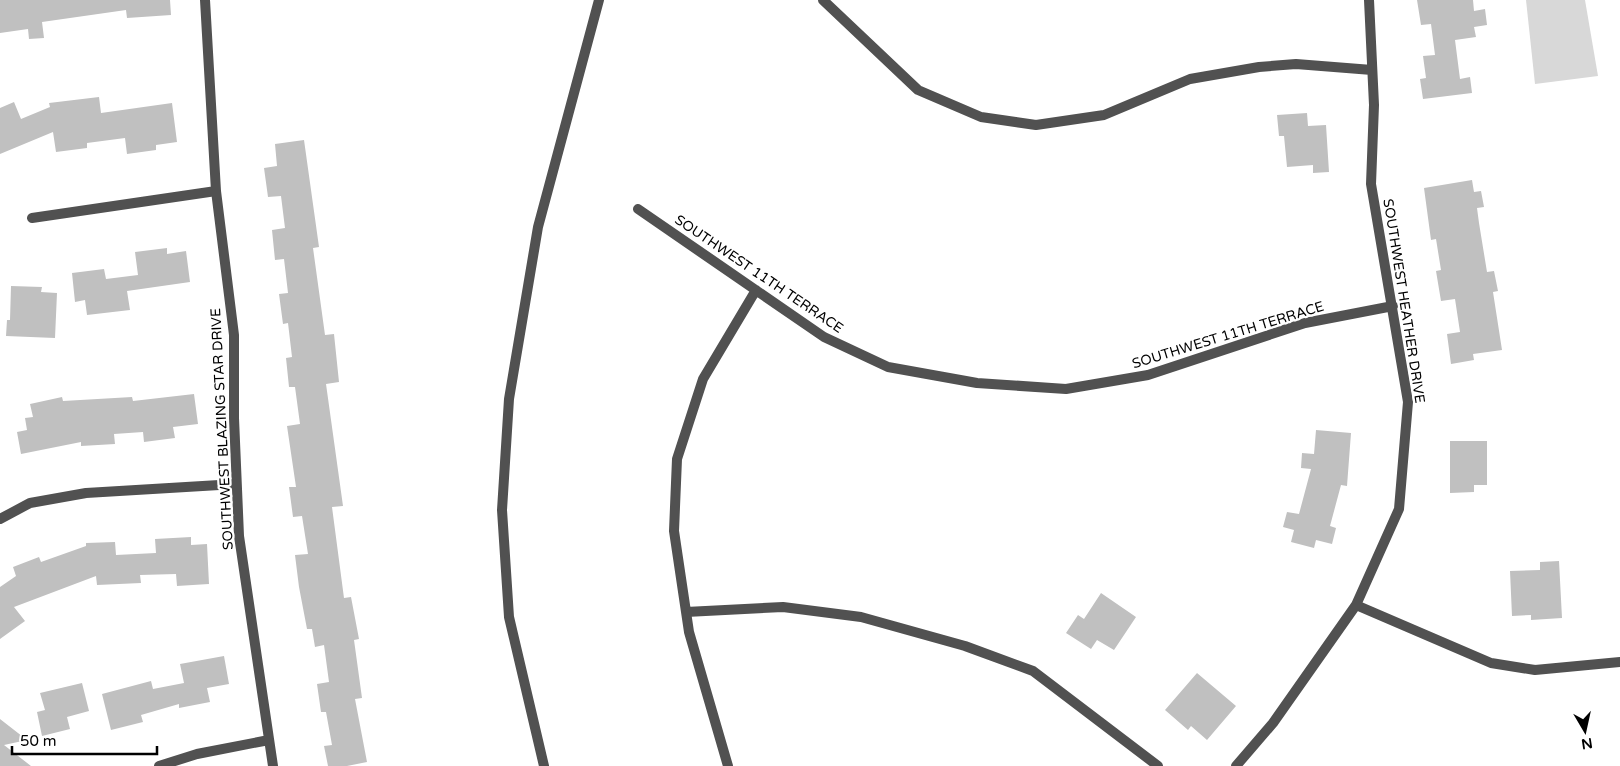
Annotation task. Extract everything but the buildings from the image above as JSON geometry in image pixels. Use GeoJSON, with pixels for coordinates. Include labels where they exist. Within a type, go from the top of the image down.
{"type":"FeatureCollection","features":[{"type":"Feature","properties":{"kind":"street","name":"SOUTHWEST BLAZING STAR DRIVE"},"geometry":{"type":"LineString","coordinates":[[205,0],[216,191],[234,334],[236,484],[239,536],[273,766]]}},
{"type":"Feature","properties":{"kind":"street"},"geometry":{"type":"LineString","coordinates":[[544,766],[509,618],[502,510],[509,399],[538,227],[599,0]]}},
{"type":"Feature","properties":{"kind":"street"},"geometry":{"type":"LineString","coordinates":[[823,0],[918,90],[981,117],[1036,125],[1104,115],[1190,79],[1249,69],[1296,64],[1372,70]]}},
{"type":"Feature","properties":{"kind":"street","name":"SOUTHWEST HEATHER DRIVE"},"geometry":{"type":"LineString","coordinates":[[1236,766],[1273,723],[1356,605],[1399,509],[1408,402],[1371,184],[1374,105],[1369,0]]}},
{"type":"Feature","properties":{"kind":"street"},"geometry":{"type":"LineString","coordinates":[[32,218],[216,191]]}},
{"type":"Feature","properties":{"kind":"street","name":"SOUTHWEST 11TH TERRACE"},"geometry":{"type":"LineString","coordinates":[[638,209],[824,337],[888,367],[977,383],[1066,389],[1148,375],[1305,323],[1393,306]]}},
{"type":"Feature","properties":{"kind":"street"},"geometry":{"type":"LineString","coordinates":[[728,766],[689,632],[674,531],[677,459],[703,379],[756,290]]}},
{"type":"Feature","properties":{"kind":"street"},"geometry":{"type":"LineString","coordinates":[[0,518],[30,503],[86,493],[236,484]]}},
{"type":"Feature","properties":{"kind":"street"},"geometry":{"type":"LineString","coordinates":[[1356,605],[1491,663],[1535,670],[1620,662]]}},
{"type":"Feature","properties":{"kind":"street"},"geometry":{"type":"LineString","coordinates":[[686,612],[783,607],[861,617],[965,646],[1033,671],[1158,766]]}},
{"type":"Feature","properties":{"kind":"street"},"geometry":{"type":"LineString","coordinates":[[159,766],[197,754],[269,740]]}},
{"type":"Feature","properties":{"kind":"shaded area"},"geometry":{"type":"Polygon","coordinates":[[[1526,0],[1585,0],[1598,76],[1535,84],[1526,0]]]}}]}
